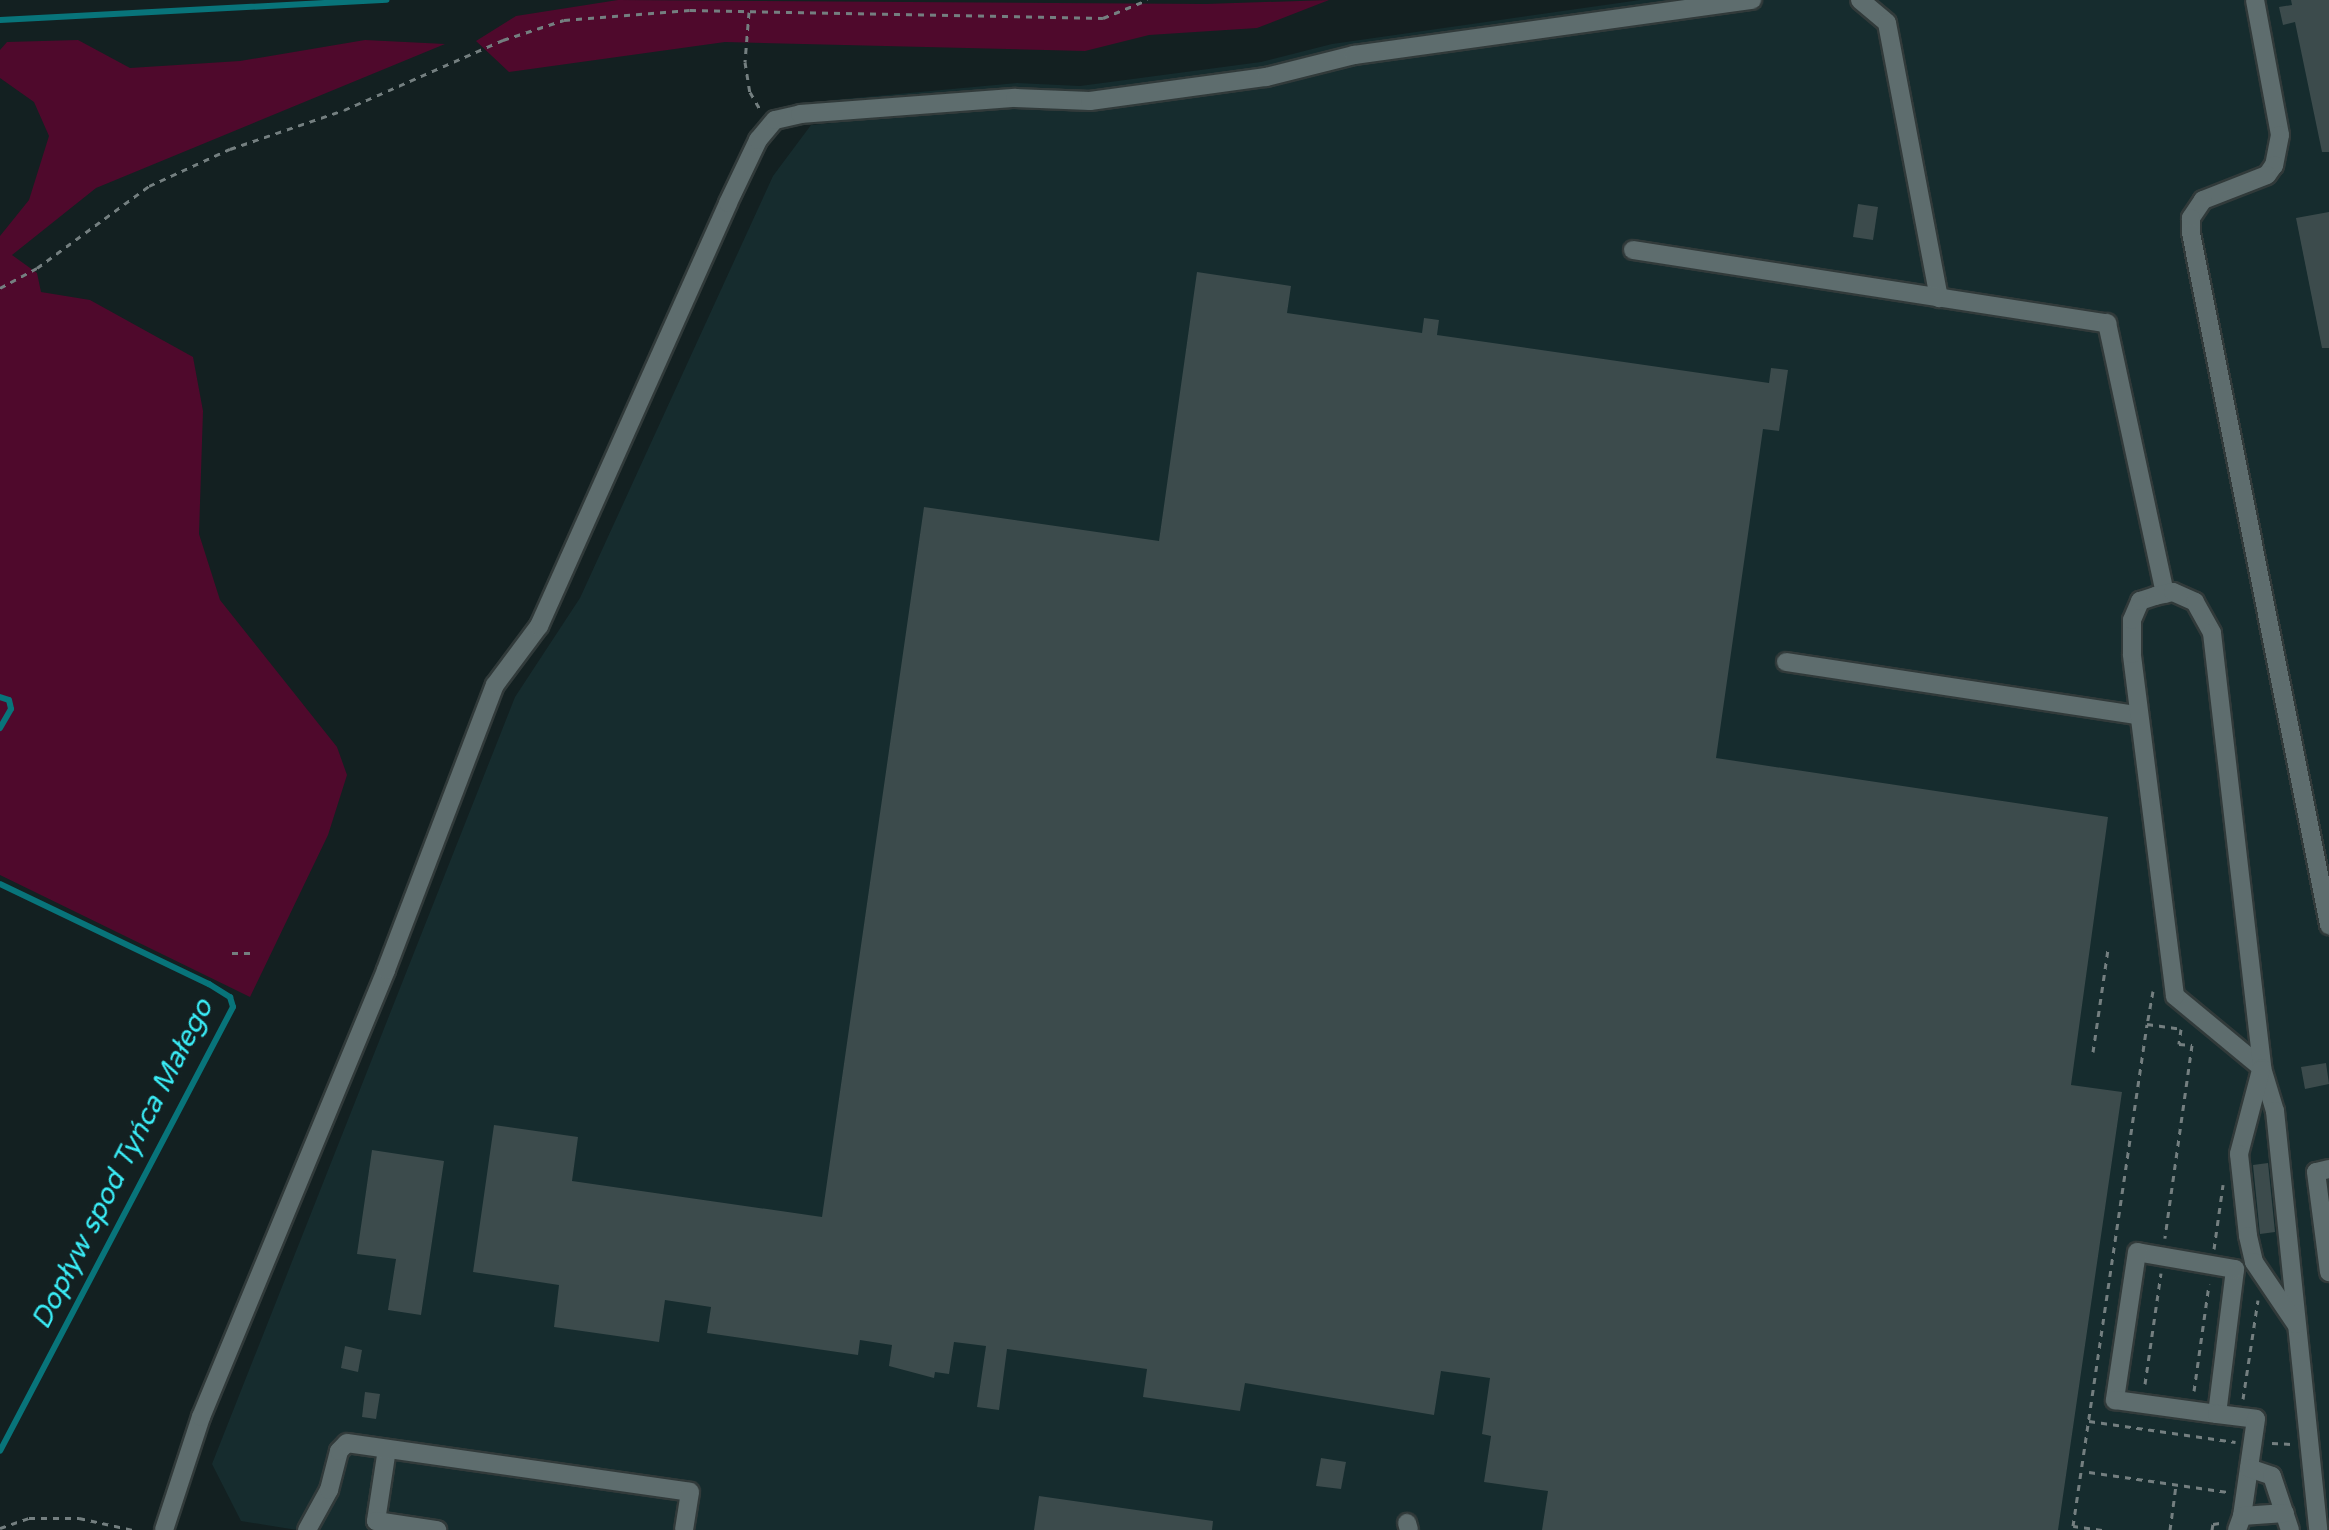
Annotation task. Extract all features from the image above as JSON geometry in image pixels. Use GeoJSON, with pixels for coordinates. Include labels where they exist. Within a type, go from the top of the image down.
{"type":"FeatureCollection","features":[{"type":"Feature","properties":{"kind":"lane"},"geometry":{"type":"LineString","coordinates":[[164,1530],[201,1417],[386,970],[495,685],[539,626],[734,190],[758,140],[775,120],[800,114],[1015,98],[1090,101],[1266,77],[1354,55],[1752,0]]}},
{"type":"Feature","properties":{"kind":"lane"},"geometry":{"type":"LineString","coordinates":[[1860,0],[1887,23],[1939,298]]}},
{"type":"Feature","properties":{"kind":"lane"},"geometry":{"type":"LineString","coordinates":[[2255,0],[2280,135],[2274,165],[2267,175],[2203,200],[2191,218],[2191,233],[2329,925]]}},
{"type":"Feature","properties":{"kind":"lane"},"geometry":{"type":"LineString","coordinates":[[1633,250],[2107,323],[2165,594]]}},
{"type":"Feature","properties":{"kind":"lane"},"geometry":{"type":"LineString","coordinates":[[2262,1068],[2175,996],[2136,715],[2132,620],[2140,601],[2165,594],[2195,602],[2212,633],[2262,1068],[2275,1111],[2318,1530]]}},
{"type":"Feature","properties":{"kind":"lane"},"geometry":{"type":"LineString","coordinates":[[1786,662],[2136,715]]}},
{"type":"Feature","properties":{"kind":"lane"},"geometry":{"type":"LineString","coordinates":[[2262,1068],[2239,1154],[2254,1262],[2298,1326]]}},
{"type":"Feature","properties":{"kind":"lane"},"geometry":{"type":"LineString","coordinates":[[2329,1169],[2316,1172],[2329,1272]]}},
{"type":"Feature","properties":{"kind":"lane"},"geometry":{"type":"LineString","coordinates":[[2249,1468],[2272,1476],[2288,1522],[2239,1523],[2249,1468],[2242,1440],[2256,1419],[2115,1400],[2137,1252],[2235,1269],[2254,1262]]}},
{"type":"Feature","properties":{"kind":"lane"},"geometry":{"type":"LineString","coordinates":[[2217,1414],[2235,1269]]}},
{"type":"Feature","properties":{"kind":"lane"},"geometry":{"type":"LineString","coordinates":[[307,1530],[329,1490],[339,1451],[347,1443],[690,1492],[684,1530]]}},
{"type":"Feature","properties":{"kind":"lane"},"geometry":{"type":"LineString","coordinates":[[387,1449],[376,1521],[437,1530]]}},
{"type":"Feature","properties":{"kind":"path"},"geometry":{"type":"LineString","coordinates":[[0,288],[37,268],[149,186],[230,149],[444,69],[503,40],[564,20],[690,10],[1103,18],[1147,0]]}},
{"type":"Feature","properties":{"kind":"path"},"geometry":{"type":"LineString","coordinates":[[749,12],[750,92],[775,120]]}},
{"type":"Feature","properties":{"kind":"path"},"geometry":{"type":"LineString","coordinates":[[2093,1052],[2108,949]]}},
{"type":"Feature","properties":{"kind":"path"},"geometry":{"type":"LineString","coordinates":[[232,953],[250,953]]}},
{"type":"Feature","properties":{"kind":"path"},"geometry":{"type":"LineString","coordinates":[[2102,1530],[2073,1526],[2153,991]]}},
{"type":"Feature","properties":{"kind":"path"},"geometry":{"type":"LineString","coordinates":[[2143,1404],[2192,1045],[2179,1044],[2181,1029],[2147,1024]]}},
{"type":"Feature","properties":{"kind":"path"},"geometry":{"type":"LineString","coordinates":[[2190,1410],[2223,1181]]}},
{"type":"Feature","properties":{"kind":"path"},"geometry":{"type":"LineString","coordinates":[[2242,1402],[2259,1292],[2265,1302]]}},
{"type":"Feature","properties":{"kind":"path"},"geometry":{"type":"LineString","coordinates":[[2089,1421],[2295,1444],[2294,1430]]}},
{"type":"Feature","properties":{"kind":"path"},"geometry":{"type":"LineString","coordinates":[[2089,1472],[2228,1492]]}},
{"type":"Feature","properties":{"kind":"path"},"geometry":{"type":"LineString","coordinates":[[2170,1530],[2176,1485]]}},
{"type":"Feature","properties":{"kind":"path"},"geometry":{"type":"LineString","coordinates":[[0,1528],[29,1518],[79,1518],[133,1530]]}},
{"type":"Feature","properties":{"kind":"shaded area"},"geometry":{"type":"Polygon","coordinates":[[[618,0],[1206,4],[1329,0],[1257,28],[1149,35],[1085,51],[725,42],[509,72],[476,41],[516,16],[618,0]]]}},
{"type":"Feature","properties":{"kind":"shaded area"},"geometry":{"type":"Polygon","coordinates":[[[1640,0],[2329,0],[2329,1530],[297,1530],[241,1521],[212,1464],[515,697],[580,598],[773,176],[811,125],[831,123],[833,100],[1017,83],[1080,86],[1261,62],[1332,44],[1640,0]]]}},
{"type":"Feature","properties":{"kind":"shaded area"},"geometry":{"type":"Polygon","coordinates":[[[78,40],[130,68],[240,61],[365,40],[445,44],[96,188],[12,255],[37,273],[41,292],[90,300],[193,357],[203,411],[199,534],[220,600],[337,747],[347,775],[328,835],[250,997],[0,875],[0,236],[29,200],[49,136],[34,102],[0,78],[0,50],[7,42],[78,40]]]}},
{"type":"Feature","properties":{"kind":"building"},"geometry":{"type":"Polygon","coordinates":[[[2291,0],[2329,0],[2329,152],[2322,152],[2295,22],[2283,25],[2279,7],[2292,5],[2291,0]]]}},
{"type":"Feature","properties":{"kind":"building"},"geometry":{"type":"Polygon","coordinates":[[[1858,204],[1878,207],[1873,240],[1853,237],[1858,204]]]}},
{"type":"Feature","properties":{"kind":"building"},"geometry":{"type":"Polygon","coordinates":[[[2329,212],[2329,348],[2322,348],[2296,218],[2329,212]]]}},
{"type":"Feature","properties":{"kind":"building"},"geometry":{"type":"Polygon","coordinates":[[[1197,272],[1291,286],[1287,313],[1422,333],[1424,318],[1439,320],[1437,335],[1769,383],[1771,368],[1788,370],[1779,431],[1763,429],[1716,758],[2108,817],[2071,1085],[2122,1092],[2058,1530],[1542,1530],[1548,1491],[1484,1482],[1491,1436],[1482,1434],[1490,1378],[1441,1371],[1434,1415],[1245,1383],[1240,1411],[1143,1397],[1147,1369],[1007,1349],[999,1410],[977,1407],[986,1346],[954,1342],[949,1374],[935,1372],[934,1378],[889,1366],[892,1345],[860,1340],[858,1355],[707,1333],[711,1307],[665,1300],[659,1342],[554,1327],[559,1285],[473,1272],[494,1125],[578,1137],[572,1181],[822,1217],[924,507],[1159,541],[1197,272]]]}},
{"type":"Feature","properties":{"kind":"building"},"geometry":{"type":"Polygon","coordinates":[[[2326,1063],[2329,1084],[2305,1089],[2301,1067],[2326,1063]]]}},
{"type":"Feature","properties":{"kind":"building"},"geometry":{"type":"Polygon","coordinates":[[[372,1150],[444,1161],[421,1315],[388,1310],[396,1259],[357,1254],[372,1150]]]}},
{"type":"Feature","properties":{"kind":"building"},"geometry":{"type":"Polygon","coordinates":[[[2268,1163],[2275,1232],[2260,1234],[2253,1165],[2268,1163]]]}},
{"type":"Feature","properties":{"kind":"building"},"geometry":{"type":"Polygon","coordinates":[[[345,1346],[362,1350],[358,1372],[341,1368],[345,1346]]]}},
{"type":"Feature","properties":{"kind":"building"},"geometry":{"type":"Polygon","coordinates":[[[365,1392],[380,1394],[376,1419],[362,1417],[365,1392]]]}},
{"type":"Feature","properties":{"kind":"building"},"geometry":{"type":"Polygon","coordinates":[[[1321,1458],[1346,1462],[1341,1489],[1316,1486],[1321,1458]]]}},
{"type":"Feature","properties":{"kind":"building"},"geometry":{"type":"Polygon","coordinates":[[[1039,1496],[1213,1521],[1212,1530],[1034,1530],[1039,1496]]]}},
{"type":"Feature","properties":{"kind":"waterway"},"geometry":{"type":"LineString","coordinates":[[0,20],[386,0]]}},
{"type":"Feature","properties":{"kind":"waterway","name":"Dopływ spod Tyńca Małego"},"geometry":{"type":"LineString","coordinates":[[0,697],[9,700],[11,709],[0,728]]}},
{"type":"Feature","properties":{"kind":"waterway","name":"Dopływ spod Tyńca Małego"},"geometry":{"type":"LineString","coordinates":[[0,884],[209,984],[230,997],[233,1007],[0,1451]]}}]}
